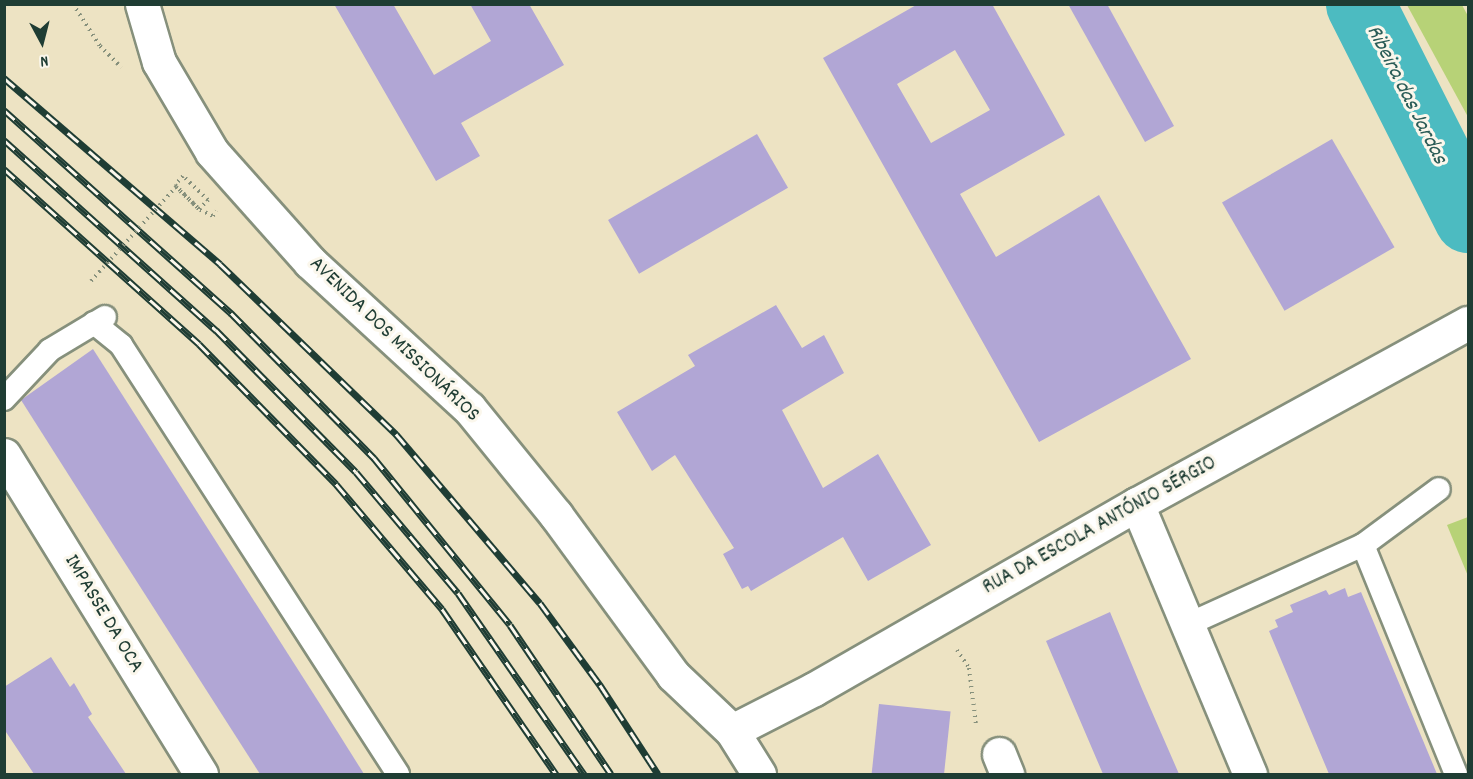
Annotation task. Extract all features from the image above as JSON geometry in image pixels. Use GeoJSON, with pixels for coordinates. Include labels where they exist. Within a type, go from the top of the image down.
{"type":"FeatureCollection","features":[{"type":"Feature","properties":{"kind":"street","name":"AVENIDA DOS MISSIONÁRIOS"},"geometry":{"type":"LineString","coordinates":[[142,4],[159,62],[212,152],[310,262],[469,408],[556,515],[673,675],[732,731],[759,774]]}},
{"type":"Feature","properties":{"kind":"street","name":"RUA DA ESCOLA ANTÓNIO SÉRGIO"},"geometry":{"type":"LineString","coordinates":[[732,731],[1468,322]]}},
{"type":"Feature","properties":{"kind":"street","name":"IMPASSE DA OCA"},"geometry":{"type":"LineString","coordinates":[[4,455],[201,774]]}},
{"type":"Feature","properties":{"kind":"street"},"geometry":{"type":"LineString","coordinates":[[1137,504],[1250,774]]}},
{"type":"Feature","properties":{"kind":"lane"},"geometry":{"type":"LineString","coordinates":[[4,399],[50,350],[102,319],[398,774]]}},
{"type":"Feature","properties":{"kind":"lane"},"geometry":{"type":"LineString","coordinates":[[1189,624],[1363,545],[1439,489]]}},
{"type":"Feature","properties":{"kind":"lane"},"geometry":{"type":"LineString","coordinates":[[1363,545],[1456,774]]}},
{"type":"Feature","properties":{"kind":"path"},"geometry":{"type":"LineString","coordinates":[[91,281],[176,187],[199,209],[208,200],[183,176]]}},
{"type":"Feature","properties":{"kind":"path"},"geometry":{"type":"LineString","coordinates":[[937,618],[969,668],[977,739],[1003,764]]}},
{"type":"Feature","properties":{"kind":"green space"},"geometry":{"type":"Polygon","coordinates":[[[1407,5],[1462,5],[1468,16],[1468,117],[1407,5]]]}},
{"type":"Feature","properties":{"kind":"green space"},"geometry":{"type":"Polygon","coordinates":[[[1468,517],[1468,576],[1447,525],[1468,517]]]}},
{"type":"Feature","properties":{"kind":"building"},"geometry":{"type":"Polygon","coordinates":[[[334,4],[393,4],[434,75],[491,41],[470,4],[529,4],[564,65],[461,123],[480,156],[436,181],[334,4]]]}},
{"type":"Feature","properties":{"kind":"building"},"geometry":{"type":"Polygon","coordinates":[[[918,4],[992,4],[1065,135],[960,194],[996,257],[1099,195],[1191,359],[1039,442],[823,58],[918,4]],[[955,50],[897,84],[931,143],[990,110],[955,50]]]}},
{"type":"Feature","properties":{"kind":"building"},"geometry":{"type":"Polygon","coordinates":[[[1068,4],[1107,4],[1174,126],[1145,142],[1068,4]]]}},
{"type":"Feature","properties":{"kind":"building"},"geometry":{"type":"Polygon","coordinates":[[[757,134],[788,188],[639,274],[608,220],[757,134]]]}},
{"type":"Feature","properties":{"kind":"building"},"geometry":{"type":"Polygon","coordinates":[[[1332,139],[1394,247],[1285,311],[1222,202],[1332,139]]]}},
{"type":"Feature","properties":{"kind":"building"},"geometry":{"type":"Polygon","coordinates":[[[776,305],[802,348],[824,335],[844,373],[782,410],[823,488],[878,454],[931,545],[868,581],[843,537],[751,591],[748,586],[742,589],[723,554],[734,548],[675,455],[652,471],[617,412],[695,366],[688,355],[776,305]]]}},
{"type":"Feature","properties":{"kind":"building"},"geometry":{"type":"Polygon","coordinates":[[[93,349],[364,774],[260,774],[75,485],[21,400],[93,349]]]}},
{"type":"Feature","properties":{"kind":"building"},"geometry":{"type":"Polygon","coordinates":[[[1345,588],[1348,597],[1361,592],[1437,774],[1329,774],[1269,631],[1278,627],[1275,620],[1293,612],[1290,605],[1326,590],[1329,595],[1345,588]]]}},
{"type":"Feature","properties":{"kind":"building"},"geometry":{"type":"Polygon","coordinates":[[[1110,612],[1179,774],[1103,774],[1046,641],[1110,612]]]}},
{"type":"Feature","properties":{"kind":"building"},"geometry":{"type":"Polygon","coordinates":[[[51,657],[70,687],[74,683],[92,714],[88,717],[126,774],[34,774],[4,729],[4,687],[51,657]]]}},
{"type":"Feature","properties":{"kind":"building"},"geometry":{"type":"Polygon","coordinates":[[[879,704],[951,712],[944,774],[872,774],[879,704]]]}},
{"type":"Feature","properties":{"kind":"waterway","name":"Ribeira das Jardas"},"geometry":{"type":"LineString","coordinates":[[1360,4],[1468,218]]}},
{"type":"Feature","properties":{"kind":"railway"},"geometry":{"type":"LineString","coordinates":[[4,78],[220,264],[396,434],[540,603],[600,685],[658,774]]}},
{"type":"Feature","properties":{"kind":"railway"},"geometry":{"type":"LineString","coordinates":[[4,110],[231,313],[374,458],[510,625],[611,774]]}},
{"type":"Feature","properties":{"kind":"railway"},"geometry":{"type":"LineString","coordinates":[[4,140],[216,330],[356,472],[458,593],[584,774]]}},
{"type":"Feature","properties":{"kind":"railway"},"geometry":{"type":"LineString","coordinates":[[4,169],[199,344],[336,484],[442,609],[556,774]]}}]}
